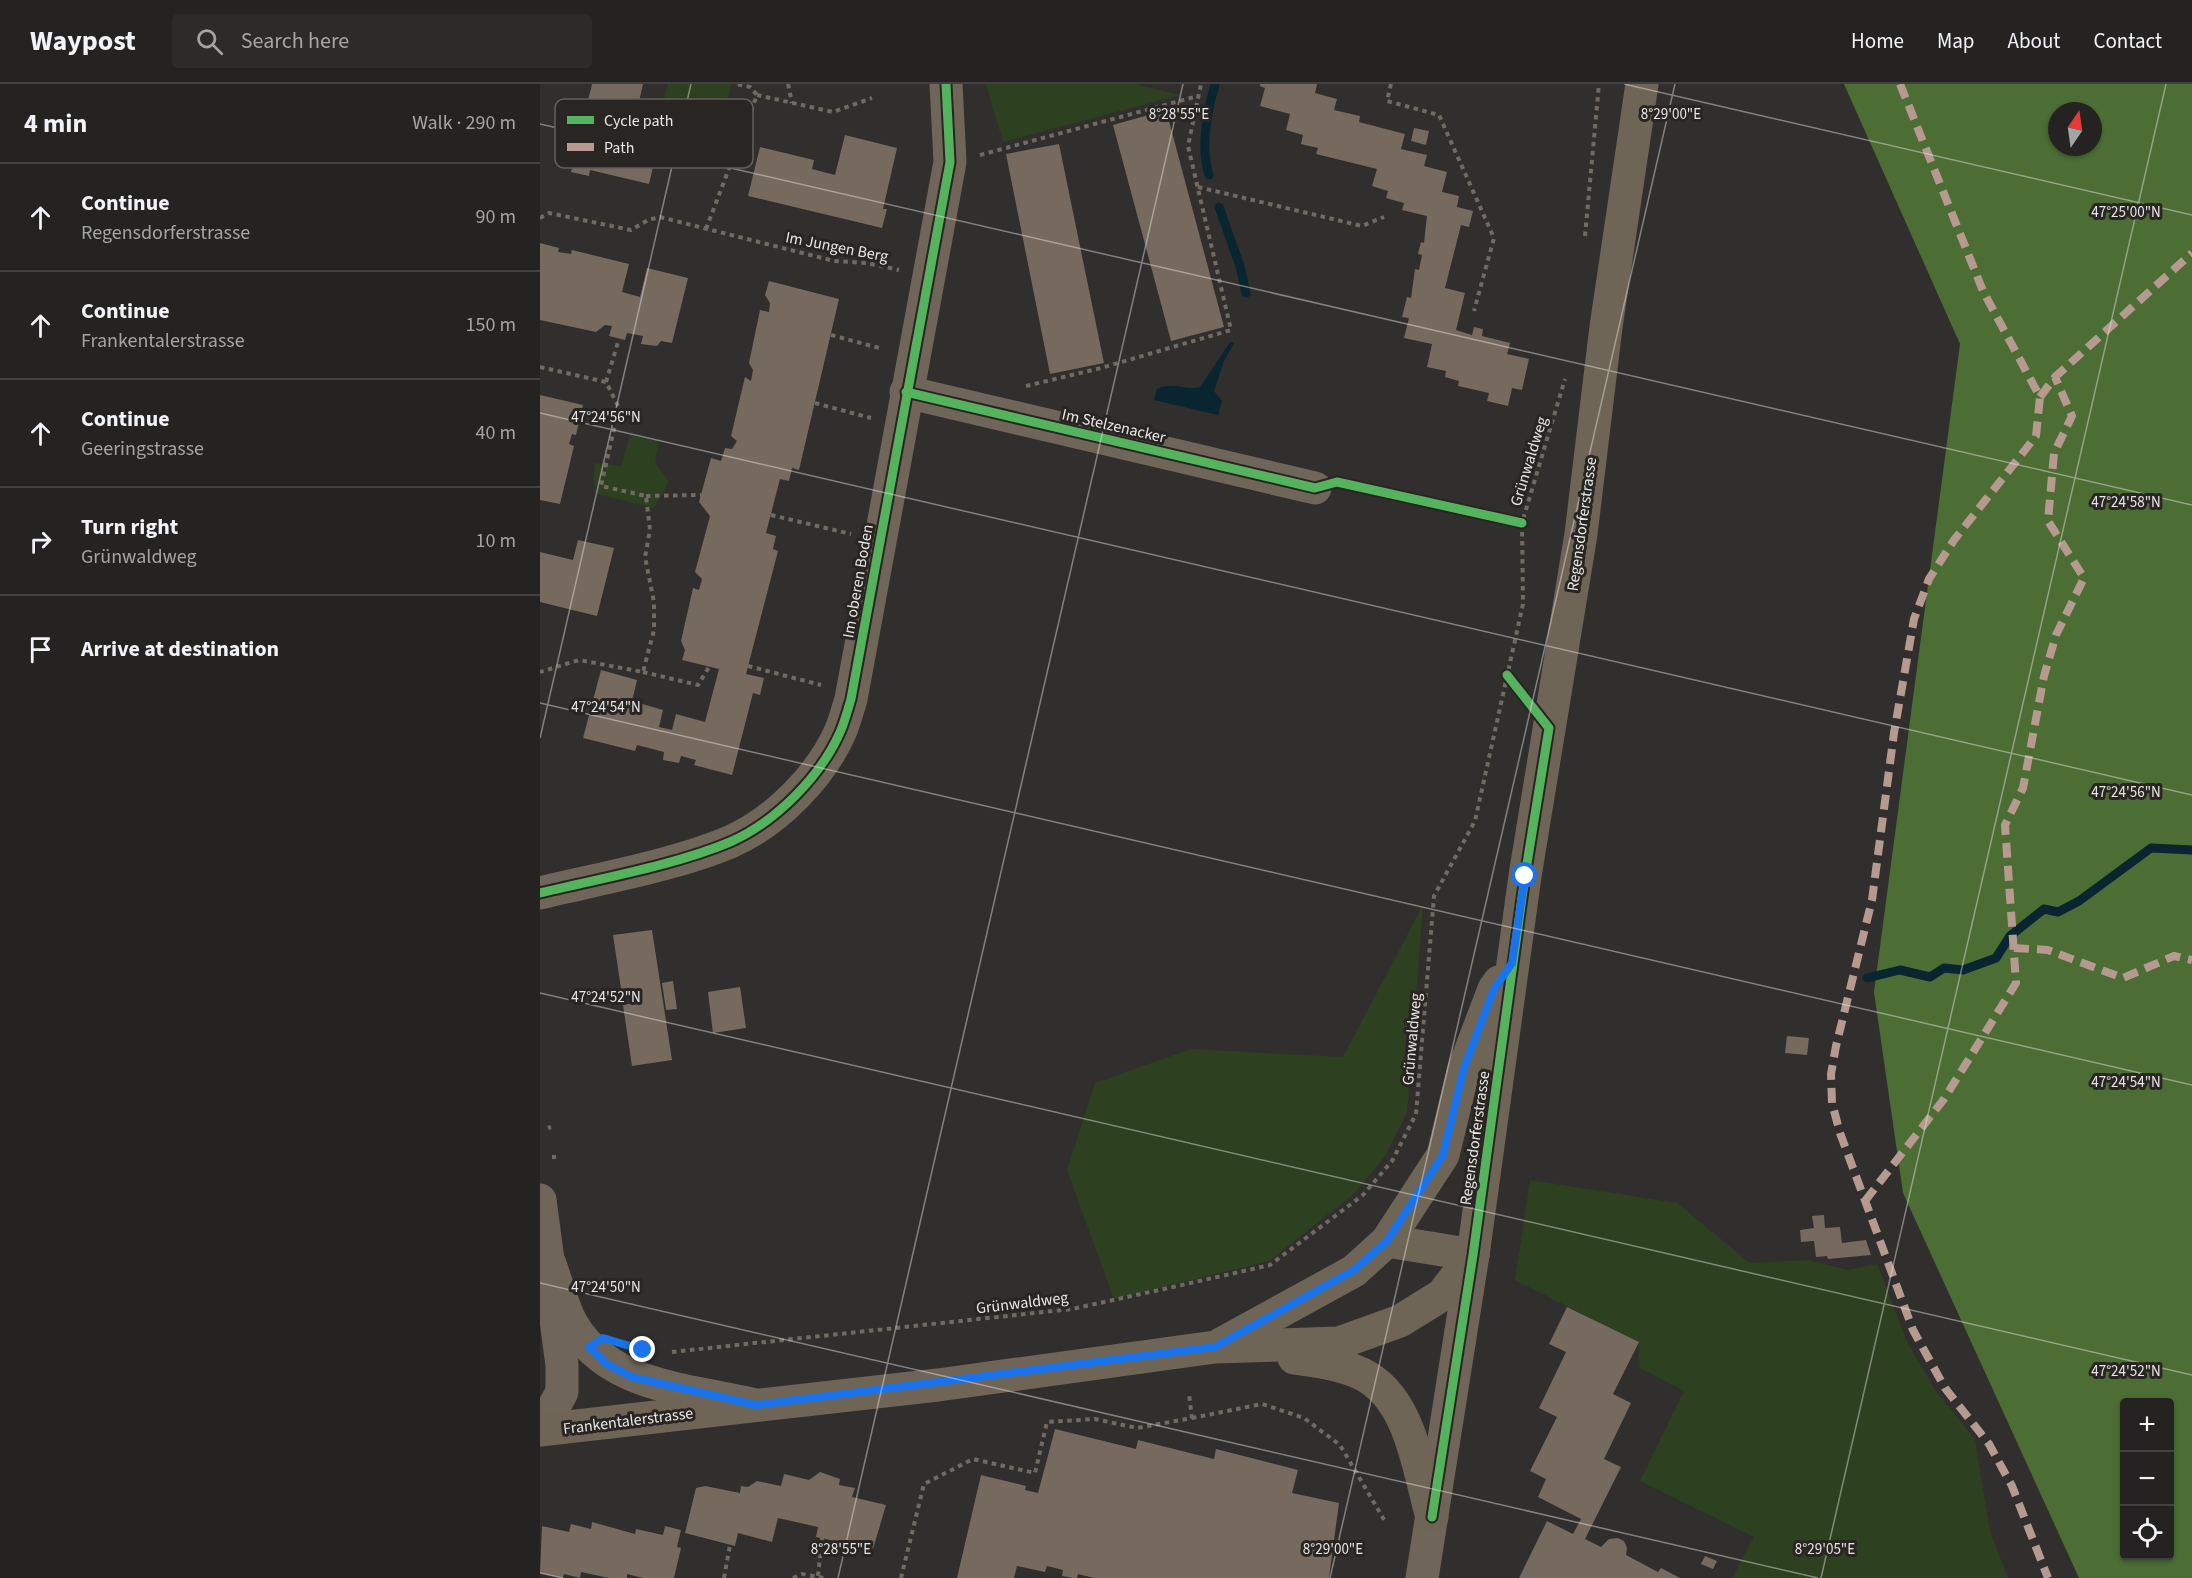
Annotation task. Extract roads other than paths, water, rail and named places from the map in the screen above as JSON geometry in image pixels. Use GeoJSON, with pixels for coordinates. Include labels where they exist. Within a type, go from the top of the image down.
{"type":"FeatureCollection","features":[{"type":"Feature","properties":{"kind":"main road","name":"Regensdorferstrasse"},"geometry":{"type":"LineString","coordinates":[[1473,1255],[1512,963],[1581,534],[1606,327],[1642,84]]}},
{"type":"Feature","properties":{"kind":"main road","name":"Regensdorferstrasse"},"geometry":{"type":"LineString","coordinates":[[1387,1241],[1443,1155],[1464,1068],[1494,989],[1512,963]]}},
{"type":"Feature","properties":{"kind":"main road"},"geometry":{"type":"LineString","coordinates":[[1387,1241],[1473,1255]]}},
{"type":"Feature","properties":{"kind":"main road","name":"Frankentalerstrasse"},"geometry":{"type":"LineString","coordinates":[[1215,1347],[1354,1270],[1387,1241]]}},
{"type":"Feature","properties":{"kind":"main road","name":"Frankentalerstrasse"},"geometry":{"type":"LineString","coordinates":[[549,1418],[756,1405],[1215,1347],[1339,1343],[1400,1321],[1442,1294],[1473,1255]]}},
{"type":"Feature","properties":{"kind":"main road"},"geometry":{"type":"LineString","coordinates":[[1215,1347],[1340,1366],[1363,1374],[1382,1388],[1396,1404],[1407,1429],[1432,1516]]}},
{"type":"Feature","properties":{"kind":"street","name":"Im oberen Boden"},"geometry":{"type":"LineString","coordinates":[[540,893],[671,860],[731,842],[767,819],[800,790],[822,763],[841,730],[855,677],[950,162],[946,84]]}},
{"type":"Feature","properties":{"kind":"street","name":"Im Stelzenacker"},"geometry":{"type":"LineString","coordinates":[[906,392],[1315,488]]}},
{"type":"Feature","properties":{"kind":"street"},"geometry":{"type":"LineString","coordinates":[[540,1200],[550,1264],[561,1365],[562,1392],[549,1418]]}},
{"type":"Feature","properties":{"kind":"street","name":"Regensdorferstrasse"},"geometry":{"type":"LineString","coordinates":[[1422,1578],[1473,1255]]}},
{"type":"Feature","properties":{"kind":"street"},"geometry":{"type":"LineString","coordinates":[[550,1264],[569,1317],[589,1347],[607,1364],[632,1377],[756,1405]]}},
{"type":"Feature","properties":{"kind":"water"},"geometry":{"type":"Polygon","coordinates":[[[1230,342],[1234,343],[1224,361],[1214,391],[1222,401],[1218,415],[1154,400],[1157,389],[1163,387],[1200,387],[1230,342]]]}},
{"type":"Feature","properties":{"kind":"waterway"},"geometry":{"type":"LineString","coordinates":[[1209,175],[1205,142],[1209,106],[1215,84]]}},
{"type":"Feature","properties":{"kind":"waterway"},"geometry":{"type":"LineString","coordinates":[[1219,207],[1240,266],[1246,293]]}},
{"type":"Feature","properties":{"kind":"waterway"},"geometry":{"type":"LineString","coordinates":[[1867,978],[1900,970],[1930,977],[1944,968],[1963,970],[1996,958],[2010,936],[2044,909],[2058,912],[2079,901],[2151,848],[2192,850]]}}]}
